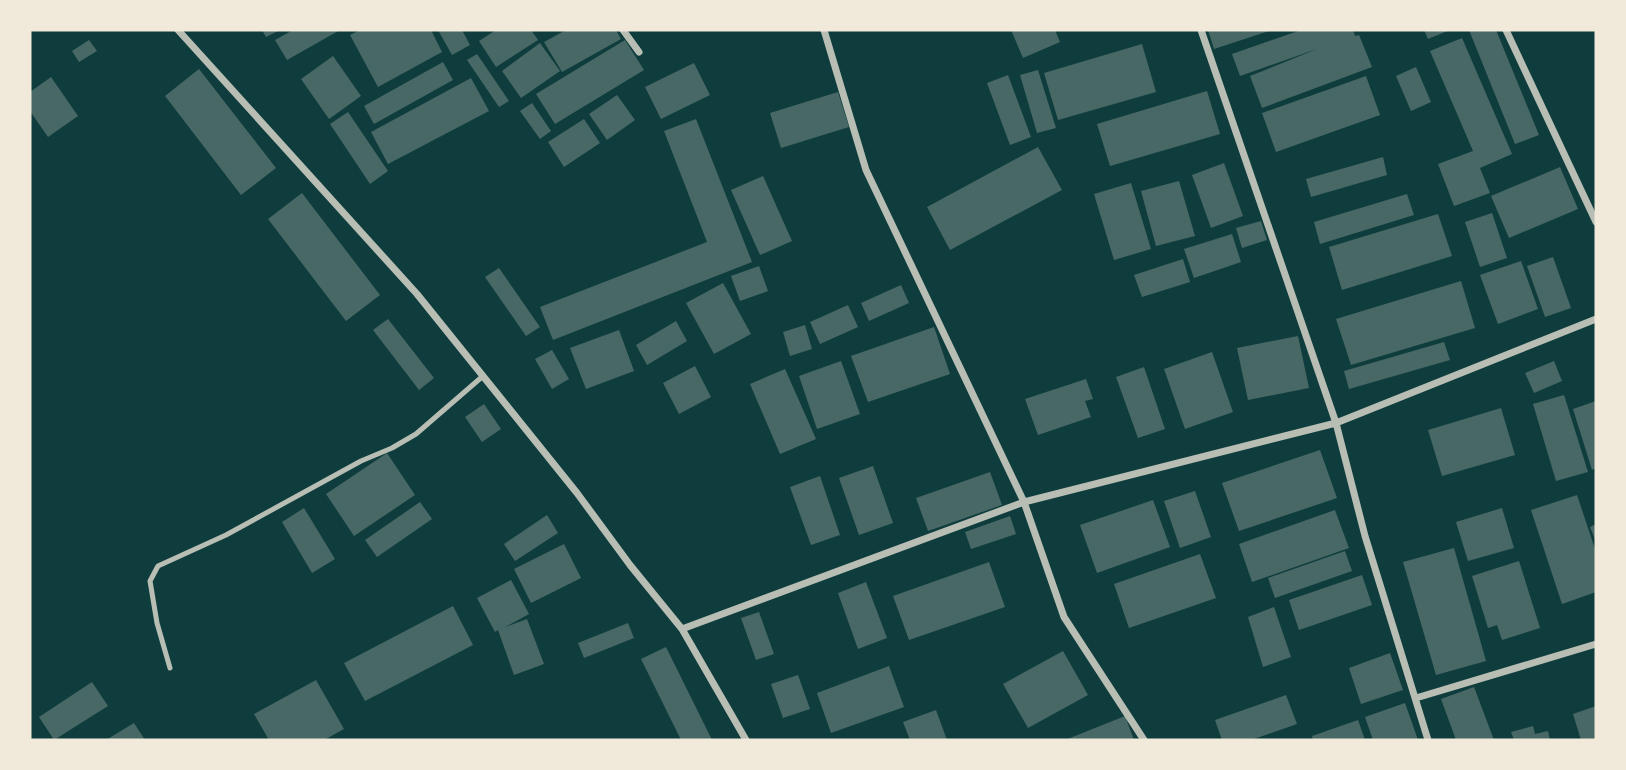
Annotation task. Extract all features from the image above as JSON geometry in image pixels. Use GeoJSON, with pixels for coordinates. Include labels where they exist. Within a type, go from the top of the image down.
{"type":"FeatureCollection","features":[{"type":"Feature","properties":{"kind":"street"},"geometry":{"type":"LineString","coordinates":[[180,30],[417,294],[577,493],[682,629],[746,740]]}},
{"type":"Feature","properties":{"kind":"street"},"geometry":{"type":"LineString","coordinates":[[623,30],[639,52]]}},
{"type":"Feature","properties":{"kind":"street"},"geometry":{"type":"LineString","coordinates":[[824,30],[866,170],[1024,502],[1064,617],[1144,740]]}},
{"type":"Feature","properties":{"kind":"street"},"geometry":{"type":"LineString","coordinates":[[1201,30],[1336,423],[1365,536],[1427,740]]}},
{"type":"Feature","properties":{"kind":"street"},"geometry":{"type":"LineString","coordinates":[[1506,30],[1596,222]]}},
{"type":"Feature","properties":{"kind":"street"},"geometry":{"type":"LineString","coordinates":[[682,629],[1024,502],[1336,423],[1596,319]]}},
{"type":"Feature","properties":{"kind":"street"},"geometry":{"type":"LineString","coordinates":[[1416,698],[1596,644]]}},
{"type":"Feature","properties":{"kind":"lane"},"geometry":{"type":"LineString","coordinates":[[170,668],[157,623],[150,581],[158,566],[226,535],[416,434],[483,376]]}},
{"type":"Feature","properties":{"kind":"building"},"geometry":{"type":"Polygon","coordinates":[[[262,30],[280,30],[266,37],[262,30]]]}},
{"type":"Feature","properties":{"kind":"building"},"geometry":{"type":"Polygon","coordinates":[[[293,30],[340,30],[287,60],[275,40],[293,30]]]}},
{"type":"Feature","properties":{"kind":"building"},"geometry":{"type":"Polygon","coordinates":[[[360,30],[431,30],[442,52],[378,87],[350,35],[360,30]]]}},
{"type":"Feature","properties":{"kind":"building"},"geometry":{"type":"Polygon","coordinates":[[[438,30],[462,30],[470,45],[452,55],[438,30]]]}},
{"type":"Feature","properties":{"kind":"building"},"geometry":{"type":"Polygon","coordinates":[[[496,30],[531,30],[538,40],[496,67],[479,41],[496,30]]]}},
{"type":"Feature","properties":{"kind":"building"},"geometry":{"type":"Polygon","coordinates":[[[566,30],[616,30],[621,39],[562,72],[544,42],[566,30]]]}},
{"type":"Feature","properties":{"kind":"building"},"geometry":{"type":"Polygon","coordinates":[[[1011,30],[1055,30],[1060,42],[1023,58],[1011,30]]]}},
{"type":"Feature","properties":{"kind":"building"},"geometry":{"type":"Polygon","coordinates":[[[1208,30],[1272,30],[1214,49],[1208,30]]]}},
{"type":"Feature","properties":{"kind":"building"},"geometry":{"type":"Polygon","coordinates":[[[1301,30],[1353,30],[1355,36],[1359,35],[1372,67],[1262,108],[1250,76],[1317,49],[1240,76],[1232,54],[1301,30]]]}},
{"type":"Feature","properties":{"kind":"building"},"geometry":{"type":"Polygon","coordinates":[[[1424,30],[1450,30],[1428,39],[1424,30]]]}},
{"type":"Feature","properties":{"kind":"building"},"geometry":{"type":"Polygon","coordinates":[[[1469,30],[1496,30],[1539,135],[1515,144],[1469,30]]]}},
{"type":"Feature","properties":{"kind":"building"},"geometry":{"type":"Polygon","coordinates":[[[1462,38],[1512,154],[1480,168],[1490,193],[1454,206],[1438,164],[1473,151],[1430,51],[1462,38]]]}},
{"type":"Feature","properties":{"kind":"building"},"geometry":{"type":"Polygon","coordinates":[[[89,40],[97,51],[79,62],[72,51],[89,40]]]}},
{"type":"Feature","properties":{"kind":"building"},"geometry":{"type":"Polygon","coordinates":[[[625,40],[644,70],[555,124],[536,94],[625,40]]]}},
{"type":"Feature","properties":{"kind":"building"},"geometry":{"type":"Polygon","coordinates":[[[540,43],[560,71],[521,98],[502,71],[540,43]]]}},
{"type":"Feature","properties":{"kind":"building"},"geometry":{"type":"Polygon","coordinates":[[[1142,44],[1156,92],[1058,120],[1044,73],[1142,44]]]}},
{"type":"Feature","properties":{"kind":"building"},"geometry":{"type":"Polygon","coordinates":[[[477,54],[509,101],[499,107],[467,60],[477,54]]]}},
{"type":"Feature","properties":{"kind":"building"},"geometry":{"type":"Polygon","coordinates":[[[333,56],[361,96],[329,119],[301,79],[333,56]]]}},
{"type":"Feature","properties":{"kind":"building"},"geometry":{"type":"Polygon","coordinates":[[[443,62],[453,80],[374,124],[364,106],[443,62]]]}},
{"type":"Feature","properties":{"kind":"building"},"geometry":{"type":"Polygon","coordinates":[[[694,63],[710,95],[661,119],[645,87],[694,63]]]}},
{"type":"Feature","properties":{"kind":"building"},"geometry":{"type":"Polygon","coordinates":[[[1416,67],[1431,102],[1411,111],[1396,76],[1416,67]]]}},
{"type":"Feature","properties":{"kind":"building"},"geometry":{"type":"Polygon","coordinates":[[[199,69],[276,168],[241,195],[165,96],[199,69]]]}},
{"type":"Feature","properties":{"kind":"building"},"geometry":{"type":"Polygon","coordinates":[[[1038,70],[1056,128],[1037,133],[1020,75],[1038,70]]]}},
{"type":"Feature","properties":{"kind":"building"},"geometry":{"type":"Polygon","coordinates":[[[1008,75],[1031,137],[1010,145],[987,83],[1008,75]]]}},
{"type":"Feature","properties":{"kind":"building"},"geometry":{"type":"Polygon","coordinates":[[[1366,76],[1380,115],[1276,152],[1262,113],[1366,76]]]}},
{"type":"Feature","properties":{"kind":"building"},"geometry":{"type":"Polygon","coordinates":[[[51,77],[78,116],[48,137],[30,111],[30,92],[51,77]]]}},
{"type":"Feature","properties":{"kind":"building"},"geometry":{"type":"Polygon","coordinates":[[[471,78],[489,111],[388,164],[371,132],[471,78]]]}},
{"type":"Feature","properties":{"kind":"building"},"geometry":{"type":"Polygon","coordinates":[[[1207,91],[1220,134],[1110,166],[1097,124],[1207,91]]]}},
{"type":"Feature","properties":{"kind":"building"},"geometry":{"type":"Polygon","coordinates":[[[838,92],[849,127],[781,148],[770,113],[838,92]]]}},
{"type":"Feature","properties":{"kind":"building"},"geometry":{"type":"Polygon","coordinates":[[[617,95],[635,120],[607,140],[589,114],[617,95]]]}},
{"type":"Feature","properties":{"kind":"building"},"geometry":{"type":"Polygon","coordinates":[[[532,103],[551,131],[540,139],[520,111],[532,103]]]}},
{"type":"Feature","properties":{"kind":"building"},"geometry":{"type":"Polygon","coordinates":[[[348,112],[388,171],[370,184],[330,124],[348,112]]]}},
{"type":"Feature","properties":{"kind":"building"},"geometry":{"type":"Polygon","coordinates":[[[584,119],[600,143],[564,167],[548,142],[584,119]]]}},
{"type":"Feature","properties":{"kind":"building"},"geometry":{"type":"Polygon","coordinates":[[[696,119],[752,262],[553,340],[540,307],[707,242],[664,131],[696,119]]]}},
{"type":"Feature","properties":{"kind":"building"},"geometry":{"type":"Polygon","coordinates":[[[1038,147],[1062,190],[950,250],[927,207],[1038,147]]]}},
{"type":"Feature","properties":{"kind":"building"},"geometry":{"type":"Polygon","coordinates":[[[1383,157],[1387,175],[1311,197],[1306,179],[1383,157]]]}},
{"type":"Feature","properties":{"kind":"building"},"geometry":{"type":"Polygon","coordinates":[[[1224,163],[1243,216],[1211,228],[1192,175],[1224,163]]]}},
{"type":"Feature","properties":{"kind":"building"},"geometry":{"type":"Polygon","coordinates":[[[1560,167],[1578,209],[1509,238],[1491,196],[1560,167]]]}},
{"type":"Feature","properties":{"kind":"building"},"geometry":{"type":"Polygon","coordinates":[[[763,176],[792,241],[760,255],[731,190],[763,176]]]}},
{"type":"Feature","properties":{"kind":"building"},"geometry":{"type":"Polygon","coordinates":[[[1179,181],[1195,236],[1156,246],[1141,191],[1179,181]]]}},
{"type":"Feature","properties":{"kind":"building"},"geometry":{"type":"Polygon","coordinates":[[[1131,183],[1151,249],[1114,260],[1094,194],[1131,183]]]}},
{"type":"Feature","properties":{"kind":"building"},"geometry":{"type":"Polygon","coordinates":[[[302,193],[380,295],[346,321],[268,219],[302,193]]]}},
{"type":"Feature","properties":{"kind":"building"},"geometry":{"type":"Polygon","coordinates":[[[1407,194],[1414,215],[1320,244],[1314,222],[1407,194]]]}},
{"type":"Feature","properties":{"kind":"building"},"geometry":{"type":"Polygon","coordinates":[[[1492,213],[1507,258],[1480,267],[1465,222],[1492,213]]]}},
{"type":"Feature","properties":{"kind":"building"},"geometry":{"type":"Polygon","coordinates":[[[1438,214],[1452,256],[1342,290],[1329,247],[1438,214]]]}},
{"type":"Feature","properties":{"kind":"building"},"geometry":{"type":"Polygon","coordinates":[[[1261,221],[1267,240],[1242,248],[1236,228],[1261,221]]]}},
{"type":"Feature","properties":{"kind":"building"},"geometry":{"type":"Polygon","coordinates":[[[1232,234],[1241,262],[1194,278],[1184,249],[1232,234]]]}},
{"type":"Feature","properties":{"kind":"building"},"geometry":{"type":"Polygon","coordinates":[[[1553,257],[1571,308],[1545,317],[1527,266],[1553,257]]]}},
{"type":"Feature","properties":{"kind":"building"},"geometry":{"type":"Polygon","coordinates":[[[1183,259],[1190,282],[1142,297],[1134,275],[1183,259]]]}},
{"type":"Feature","properties":{"kind":"building"},"geometry":{"type":"Polygon","coordinates":[[[1521,261],[1538,309],[1498,324],[1480,275],[1521,261]]]}},
{"type":"Feature","properties":{"kind":"building"},"geometry":{"type":"Polygon","coordinates":[[[759,266],[768,291],[740,301],[731,276],[759,266]]]}},
{"type":"Feature","properties":{"kind":"building"},"geometry":{"type":"Polygon","coordinates":[[[499,268],[540,327],[526,336],[485,277],[499,268]]]}},
{"type":"Feature","properties":{"kind":"building"},"geometry":{"type":"Polygon","coordinates":[[[1461,281],[1475,328],[1351,365],[1336,319],[1461,281]]]}},
{"type":"Feature","properties":{"kind":"building"},"geometry":{"type":"Polygon","coordinates":[[[723,283],[751,334],[714,354],[686,303],[723,283]]]}},
{"type":"Feature","properties":{"kind":"building"},"geometry":{"type":"Polygon","coordinates":[[[901,285],[909,303],[869,321],[861,303],[901,285]]]}},
{"type":"Feature","properties":{"kind":"building"},"geometry":{"type":"Polygon","coordinates":[[[848,305],[858,327],[820,344],[810,322],[848,305]]]}},
{"type":"Feature","properties":{"kind":"building"},"geometry":{"type":"Polygon","coordinates":[[[388,319],[434,378],[419,390],[373,330],[388,319]]]}},
{"type":"Feature","properties":{"kind":"building"},"geometry":{"type":"Polygon","coordinates":[[[676,321],[687,341],[647,365],[636,345],[676,321]]]}},
{"type":"Feature","properties":{"kind":"building"},"geometry":{"type":"Polygon","coordinates":[[[805,325],[812,349],[790,356],[783,332],[805,325]]]}},
{"type":"Feature","properties":{"kind":"building"},"geometry":{"type":"Polygon","coordinates":[[[934,327],[950,374],[868,402],[851,356],[934,327]]]}},
{"type":"Feature","properties":{"kind":"building"},"geometry":{"type":"Polygon","coordinates":[[[619,330],[634,371],[586,389],[570,348],[619,330]]]}},
{"type":"Feature","properties":{"kind":"building"},"geometry":{"type":"Polygon","coordinates":[[[1298,336],[1309,388],[1248,400],[1237,348],[1298,336]]]}},
{"type":"Feature","properties":{"kind":"building"},"geometry":{"type":"Polygon","coordinates":[[[1444,342],[1450,360],[1349,389],[1344,371],[1444,342]]]}},
{"type":"Feature","properties":{"kind":"building"},"geometry":{"type":"Polygon","coordinates":[[[552,350],[569,379],[552,389],[535,359],[552,350]]]}},
{"type":"Feature","properties":{"kind":"building"},"geometry":{"type":"Polygon","coordinates":[[[1212,352],[1233,412],[1185,429],[1164,369],[1212,352]]]}},
{"type":"Feature","properties":{"kind":"building"},"geometry":{"type":"Polygon","coordinates":[[[841,361],[860,414],[817,429],[799,376],[841,361]]]}},
{"type":"Feature","properties":{"kind":"building"},"geometry":{"type":"Polygon","coordinates":[[[1554,361],[1562,381],[1534,393],[1525,373],[1554,361]]]}},
{"type":"Feature","properties":{"kind":"building"},"geometry":{"type":"Polygon","coordinates":[[[695,366],[711,397],[679,414],[663,383],[695,366]]]}},
{"type":"Feature","properties":{"kind":"building"},"geometry":{"type":"Polygon","coordinates":[[[1144,367],[1165,429],[1138,438],[1116,377],[1144,367]]]}},
{"type":"Feature","properties":{"kind":"building"},"geometry":{"type":"Polygon","coordinates":[[[785,369],[816,439],[780,454],[750,384],[785,369]]]}},
{"type":"Feature","properties":{"kind":"building"},"geometry":{"type":"Polygon","coordinates":[[[1086,379],[1093,399],[1085,401],[1091,417],[1038,435],[1025,399],[1086,379]]]}},
{"type":"Feature","properties":{"kind":"building"},"geometry":{"type":"Polygon","coordinates":[[[1564,395],[1588,472],[1556,481],[1533,404],[1564,395]]]}},
{"type":"Feature","properties":{"kind":"building"},"geometry":{"type":"Polygon","coordinates":[[[1596,401],[1596,468],[1592,470],[1573,409],[1596,401]]]}},
{"type":"Feature","properties":{"kind":"building"},"geometry":{"type":"Polygon","coordinates":[[[484,404],[501,429],[482,442],[465,417],[484,404]]]}},
{"type":"Feature","properties":{"kind":"building"},"geometry":{"type":"Polygon","coordinates":[[[1501,408],[1515,455],[1442,476],[1428,430],[1501,408]]]}},
{"type":"Feature","properties":{"kind":"building"},"geometry":{"type":"Polygon","coordinates":[[[1320,450],[1337,498],[1239,531],[1222,483],[1320,450]]]}},
{"type":"Feature","properties":{"kind":"building"},"geometry":{"type":"Polygon","coordinates":[[[387,453],[415,495],[354,536],[326,494],[387,453]]]}},
{"type":"Feature","properties":{"kind":"building"},"geometry":{"type":"Polygon","coordinates":[[[873,466],[893,523],[859,535],[839,478],[873,466]]]}},
{"type":"Feature","properties":{"kind":"building"},"geometry":{"type":"Polygon","coordinates":[[[990,472],[1002,505],[928,531],[916,498],[990,472]]]}},
{"type":"Feature","properties":{"kind":"building"},"geometry":{"type":"Polygon","coordinates":[[[820,476],[840,535],[811,545],[790,487],[820,476]]]}},
{"type":"Feature","properties":{"kind":"building"},"geometry":{"type":"Polygon","coordinates":[[[1195,491],[1211,537],[1180,548],[1164,501],[1195,491]]]}},
{"type":"Feature","properties":{"kind":"building"},"geometry":{"type":"Polygon","coordinates":[[[1577,495],[1596,552],[1596,592],[1562,604],[1531,510],[1577,495]]]}},
{"type":"Feature","properties":{"kind":"building"},"geometry":{"type":"Polygon","coordinates":[[[1153,500],[1170,547],[1097,573],[1080,525],[1153,500]]]}},
{"type":"Feature","properties":{"kind":"building"},"geometry":{"type":"Polygon","coordinates":[[[420,502],[432,519],[377,557],[365,540],[420,502]]]}},
{"type":"Feature","properties":{"kind":"building"},"geometry":{"type":"Polygon","coordinates":[[[304,508],[335,559],[312,573],[282,522],[304,508]]]}},
{"type":"Feature","properties":{"kind":"building"},"geometry":{"type":"Polygon","coordinates":[[[1502,508],[1514,548],[1468,561],[1456,522],[1502,508]]]}},
{"type":"Feature","properties":{"kind":"building"},"geometry":{"type":"Polygon","coordinates":[[[1335,510],[1349,548],[1252,582],[1239,544],[1335,510]]]}},
{"type":"Feature","properties":{"kind":"building"},"geometry":{"type":"Polygon","coordinates":[[[547,515],[558,533],[515,561],[504,544],[547,515]]]}},
{"type":"Feature","properties":{"kind":"building"},"geometry":{"type":"Polygon","coordinates":[[[1010,516],[1016,534],[971,549],[965,532],[1010,516]]]}},
{"type":"Feature","properties":{"kind":"building"},"geometry":{"type":"Polygon","coordinates":[[[1596,524],[1596,542],[1590,527],[1596,524]]]}},
{"type":"Feature","properties":{"kind":"building"},"geometry":{"type":"Polygon","coordinates":[[[564,544],[581,578],[531,603],[514,569],[564,544]]]}},
{"type":"Feature","properties":{"kind":"building"},"geometry":{"type":"Polygon","coordinates":[[[1454,548],[1486,661],[1436,675],[1403,562],[1454,548]]]}},
{"type":"Feature","properties":{"kind":"building"},"geometry":{"type":"Polygon","coordinates":[[[1345,551],[1352,571],[1275,598],[1268,578],[1345,551]]]}},
{"type":"Feature","properties":{"kind":"building"},"geometry":{"type":"Polygon","coordinates":[[[1200,554],[1216,598],[1129,628],[1114,584],[1200,554]]]}},
{"type":"Feature","properties":{"kind":"building"},"geometry":{"type":"Polygon","coordinates":[[[1519,561],[1540,628],[1502,640],[1497,625],[1488,628],[1472,576],[1519,561]]]}},
{"type":"Feature","properties":{"kind":"building"},"geometry":{"type":"Polygon","coordinates":[[[989,562],[1005,607],[909,640],[893,596],[989,562]]]}},
{"type":"Feature","properties":{"kind":"building"},"geometry":{"type":"Polygon","coordinates":[[[1362,575],[1372,605],[1299,630],[1289,600],[1362,575]]]}},
{"type":"Feature","properties":{"kind":"building"},"geometry":{"type":"Polygon","coordinates":[[[511,580],[529,614],[505,627],[527,619],[544,664],[514,675],[498,630],[495,632],[477,598],[511,580]]]}},
{"type":"Feature","properties":{"kind":"building"},"geometry":{"type":"Polygon","coordinates":[[[866,582],[887,638],[858,649],[838,593],[866,582]]]}},
{"type":"Feature","properties":{"kind":"building"},"geometry":{"type":"Polygon","coordinates":[[[453,606],[473,645],[365,701],[344,663],[453,606]]]}},
{"type":"Feature","properties":{"kind":"building"},"geometry":{"type":"Polygon","coordinates":[[[1274,607],[1291,657],[1263,667],[1248,617],[1274,607]]]}},
{"type":"Feature","properties":{"kind":"building"},"geometry":{"type":"Polygon","coordinates":[[[759,612],[774,654],[756,660],[741,618],[759,612]]]}},
{"type":"Feature","properties":{"kind":"building"},"geometry":{"type":"Polygon","coordinates":[[[628,623],[634,638],[584,658],[578,643],[628,623]]]}},
{"type":"Feature","properties":{"kind":"building"},"geometry":{"type":"Polygon","coordinates":[[[666,647],[712,740],[681,740],[641,659],[666,647]]]}},
{"type":"Feature","properties":{"kind":"building"},"geometry":{"type":"Polygon","coordinates":[[[1063,651],[1088,695],[1028,728],[1003,684],[1063,651]]]}},
{"type":"Feature","properties":{"kind":"building"},"geometry":{"type":"Polygon","coordinates":[[[1390,653],[1403,690],[1361,704],[1349,668],[1390,653]]]}},
{"type":"Feature","properties":{"kind":"building"},"geometry":{"type":"Polygon","coordinates":[[[889,666],[904,707],[831,733],[817,693],[889,666]]]}},
{"type":"Feature","properties":{"kind":"building"},"geometry":{"type":"Polygon","coordinates":[[[798,675],[810,709],[783,718],[771,684],[798,675]]]}},
{"type":"Feature","properties":{"kind":"building"},"geometry":{"type":"Polygon","coordinates":[[[316,680],[344,729],[324,740],[269,740],[254,714],[316,680]]]}},
{"type":"Feature","properties":{"kind":"building"},"geometry":{"type":"Polygon","coordinates":[[[92,682],[108,706],[54,740],[39,717],[92,682]]]}},
{"type":"Feature","properties":{"kind":"building"},"geometry":{"type":"Polygon","coordinates":[[[1474,687],[1494,740],[1456,740],[1441,699],[1474,687]]]}},
{"type":"Feature","properties":{"kind":"building"},"geometry":{"type":"Polygon","coordinates":[[[1286,695],[1297,724],[1251,740],[1222,740],[1215,720],[1286,695]]]}},
{"type":"Feature","properties":{"kind":"building"},"geometry":{"type":"Polygon","coordinates":[[[1405,703],[1418,740],[1373,740],[1365,717],[1405,703]]]}},
{"type":"Feature","properties":{"kind":"building"},"geometry":{"type":"Polygon","coordinates":[[[1596,706],[1596,740],[1581,740],[1573,714],[1596,706]]]}},
{"type":"Feature","properties":{"kind":"building"},"geometry":{"type":"Polygon","coordinates":[[[936,710],[947,740],[910,740],[903,722],[936,710]]]}},
{"type":"Feature","properties":{"kind":"building"},"geometry":{"type":"Polygon","coordinates":[[[1125,716],[1134,740],[1065,740],[1125,716]]]}},
{"type":"Feature","properties":{"kind":"building"},"geometry":{"type":"Polygon","coordinates":[[[1358,720],[1365,740],[1313,740],[1312,736],[1358,720]]]}},
{"type":"Feature","properties":{"kind":"building"},"geometry":{"type":"Polygon","coordinates":[[[134,723],[145,740],[106,740],[134,723]]]}},
{"type":"Feature","properties":{"kind":"building"},"geometry":{"type":"Polygon","coordinates":[[[1533,726],[1535,734],[1548,731],[1550,740],[1514,740],[1511,732],[1533,726]]]}}]}
